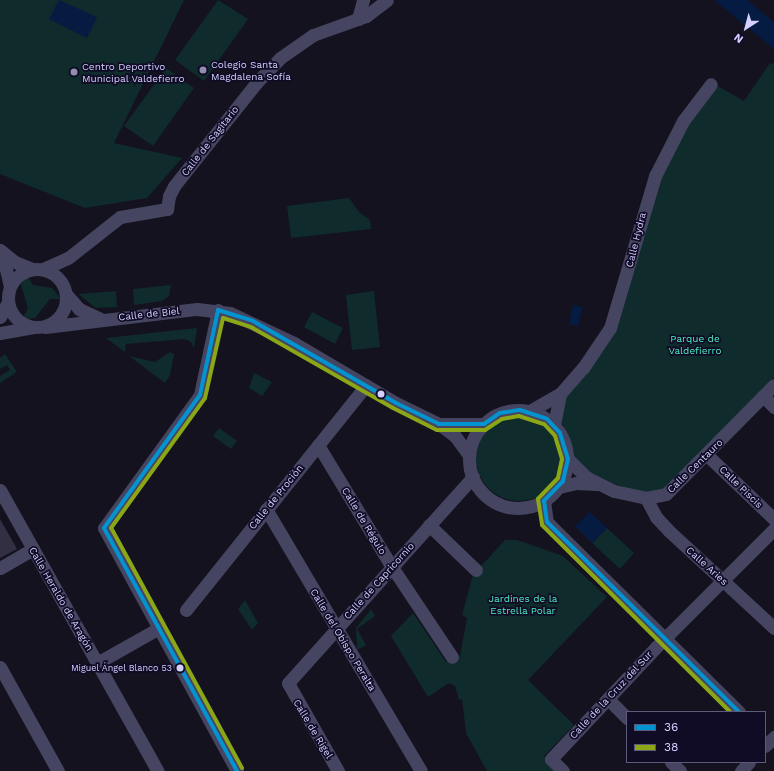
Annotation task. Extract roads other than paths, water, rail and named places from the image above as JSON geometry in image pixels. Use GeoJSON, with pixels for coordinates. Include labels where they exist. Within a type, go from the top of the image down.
{"type":"FeatureCollection","features":[{"type":"Feature","properties":{"kind":"street"},"geometry":{"type":"LineString","coordinates":[[358,19],[363,0]]}},
{"type":"Feature","properties":{"kind":"street"},"geometry":{"type":"LineString","coordinates":[[371,0],[387,0]]}},
{"type":"Feature","properties":{"kind":"street","name":"Calle de Sagitario"},"geometry":{"type":"LineString","coordinates":[[38,269],[68,258],[120,217],[167,209],[169,196],[174,186],[268,69],[313,35],[358,19],[387,0]]}},
{"type":"Feature","properties":{"kind":"street","name":"Calle Hydra"},"geometry":{"type":"LineString","coordinates":[[530,411],[560,394],[583,368],[610,328],[655,176],[683,121],[711,84]]}},
{"type":"Feature","properties":{"kind":"street"},"geometry":{"type":"LineString","coordinates":[[1,251],[38,269],[64,288]]}},
{"type":"Feature","properties":{"kind":"street"},"geometry":{"type":"LineString","coordinates":[[0,317],[8,302],[10,286],[1,251]]}},
{"type":"Feature","properties":{"kind":"street"},"geometry":{"type":"LineString","coordinates":[[8,302],[13,316],[38,327],[62,315],[68,258]]}},
{"type":"Feature","properties":{"kind":"street"},"geometry":{"type":"LineString","coordinates":[[10,286],[22,273],[38,269]]}},
{"type":"Feature","properties":{"kind":"street","name":"Calle de Biel"},"geometry":{"type":"LineString","coordinates":[[64,288],[84,313],[101,319]]}},
{"type":"Feature","properties":{"kind":"street","name":"Calle de Biel"},"geometry":{"type":"LineString","coordinates":[[0,334],[38,327],[101,319],[197,309],[218,310],[253,322],[439,424],[455,436],[469,455]]}},
{"type":"Feature","properties":{"kind":"street"},"geometry":{"type":"LineString","coordinates":[[218,310],[200,395],[104,528],[237,771]]}},
{"type":"Feature","properties":{"kind":"street","name":"Calle de Proción"},"geometry":{"type":"LineString","coordinates":[[186,610],[366,385]]}},
{"type":"Feature","properties":{"kind":"street","name":"Calle Centauro"},"geometry":{"type":"LineString","coordinates":[[646,498],[672,490],[774,385]]}},
{"type":"Feature","properties":{"kind":"street"},"geometry":{"type":"LineString","coordinates":[[554,425],[560,394]]}},
{"type":"Feature","properties":{"kind":"street"},"geometry":{"type":"LineString","coordinates":[[764,396],[774,407]]}},
{"type":"Feature","properties":{"kind":"street"},"geometry":{"type":"LineString","coordinates":[[510,410],[530,411],[554,425],[564,441],[568,459],[559,487],[544,501],[526,508],[498,504],[483,493],[473,477],[469,455],[474,438],[484,424],[510,410]]}},
{"type":"Feature","properties":{"kind":"street"},"geometry":{"type":"LineString","coordinates":[[439,424],[484,424]]}},
{"type":"Feature","properties":{"kind":"street","name":"Calle de Régulo"},"geometry":{"type":"LineString","coordinates":[[318,445],[392,567],[452,657]]}},
{"type":"Feature","properties":{"kind":"street","name":"Calle Piscis"},"geometry":{"type":"LineString","coordinates":[[707,455],[774,520]]}},
{"type":"Feature","properties":{"kind":"street"},"geometry":{"type":"LineString","coordinates":[[568,459],[597,484]]}},
{"type":"Feature","properties":{"kind":"street","name":"Calle de Capricornio"},"geometry":{"type":"LineString","coordinates":[[288,686],[336,628],[473,477]]}},
{"type":"Feature","properties":{"kind":"street"},"geometry":{"type":"LineString","coordinates":[[559,487],[576,483],[597,484],[646,498]]}},
{"type":"Feature","properties":{"kind":"street","name":"Calle Heraldo de Aragón"},"geometry":{"type":"LineString","coordinates":[[0,490],[158,771]]}},
{"type":"Feature","properties":{"kind":"street","name":"Calle Aries"},"geometry":{"type":"LineString","coordinates":[[646,498],[656,517],[723,582],[774,628]]}},
{"type":"Feature","properties":{"kind":"street"},"geometry":{"type":"LineString","coordinates":[[544,501],[548,522],[738,711]]}},
{"type":"Feature","properties":{"kind":"street","name":"Calle del Obispo Peralta"},"geometry":{"type":"LineString","coordinates":[[266,509],[421,771]]}},
{"type":"Feature","properties":{"kind":"street"},"geometry":{"type":"LineString","coordinates":[[430,525],[476,570]]}},
{"type":"Feature","properties":{"kind":"street","name":"Calle de la Cruz del Sur"},"geometry":{"type":"LineString","coordinates":[[563,771],[551,759],[774,529]]}},
{"type":"Feature","properties":{"kind":"street"},"geometry":{"type":"LineString","coordinates":[[0,568],[33,549]]}},
{"type":"Feature","properties":{"kind":"street"},"geometry":{"type":"LineString","coordinates":[[97,663],[159,628]]}},
{"type":"Feature","properties":{"kind":"street"},"geometry":{"type":"LineString","coordinates":[[0,667],[58,771]]}},
{"type":"Feature","properties":{"kind":"street","name":"Calle de Rigel"},"geometry":{"type":"LineString","coordinates":[[288,686],[338,771]]}},
{"type":"Feature","properties":{"kind":"street"},"geometry":{"type":"LineString","coordinates":[[608,699],[626,717]]}},
{"type":"Feature","properties":{"kind":"street"},"geometry":{"type":"LineString","coordinates":[[672,763],[680,771]]}},
{"type":"Feature","properties":{"kind":"street"},"geometry":{"type":"LineString","coordinates":[[741,771],[749,763]]}},
{"type":"Feature","properties":{"kind":"water"},"geometry":{"type":"Polygon","coordinates":[[[59,0],[97,17],[87,38],[49,19],[59,0]]]}},
{"type":"Feature","properties":{"kind":"water"},"geometry":{"type":"Polygon","coordinates":[[[714,0],[747,0],[774,22],[774,49],[714,0]]]}},
{"type":"Feature","properties":{"kind":"water"},"geometry":{"type":"Polygon","coordinates":[[[573,305],[583,307],[578,326],[569,324],[573,305]]]}},
{"type":"Feature","properties":{"kind":"water"},"geometry":{"type":"Polygon","coordinates":[[[590,512],[607,528],[592,543],[575,526],[590,512]]]}},
{"type":"Feature","properties":{"kind":"place","name":"Colegio Santa Magdalena Sofía"},"geometry":{"type":"Point","coordinates":[203,70]}},
{"type":"Feature","properties":{"kind":"place","name":"Centro Deportivo Municipal Valdefierro"},"geometry":{"type":"Point","coordinates":[74,72]}},
{"type":"Feature","properties":{"kind":"place","name":"Miguel Ángel Blanco 53"},"geometry":{"type":"Point","coordinates":[180,668]}},
{"type":"Feature","properties":{"kind":"park label","name":"Parque de Valdefierro"},"geometry":{"type":"Point","coordinates":[695,344]}},
{"type":"Feature","properties":{"kind":"park label","name":"Jardines de la Estrella Polar"},"geometry":{"type":"Point","coordinates":[523,604]}}]}
